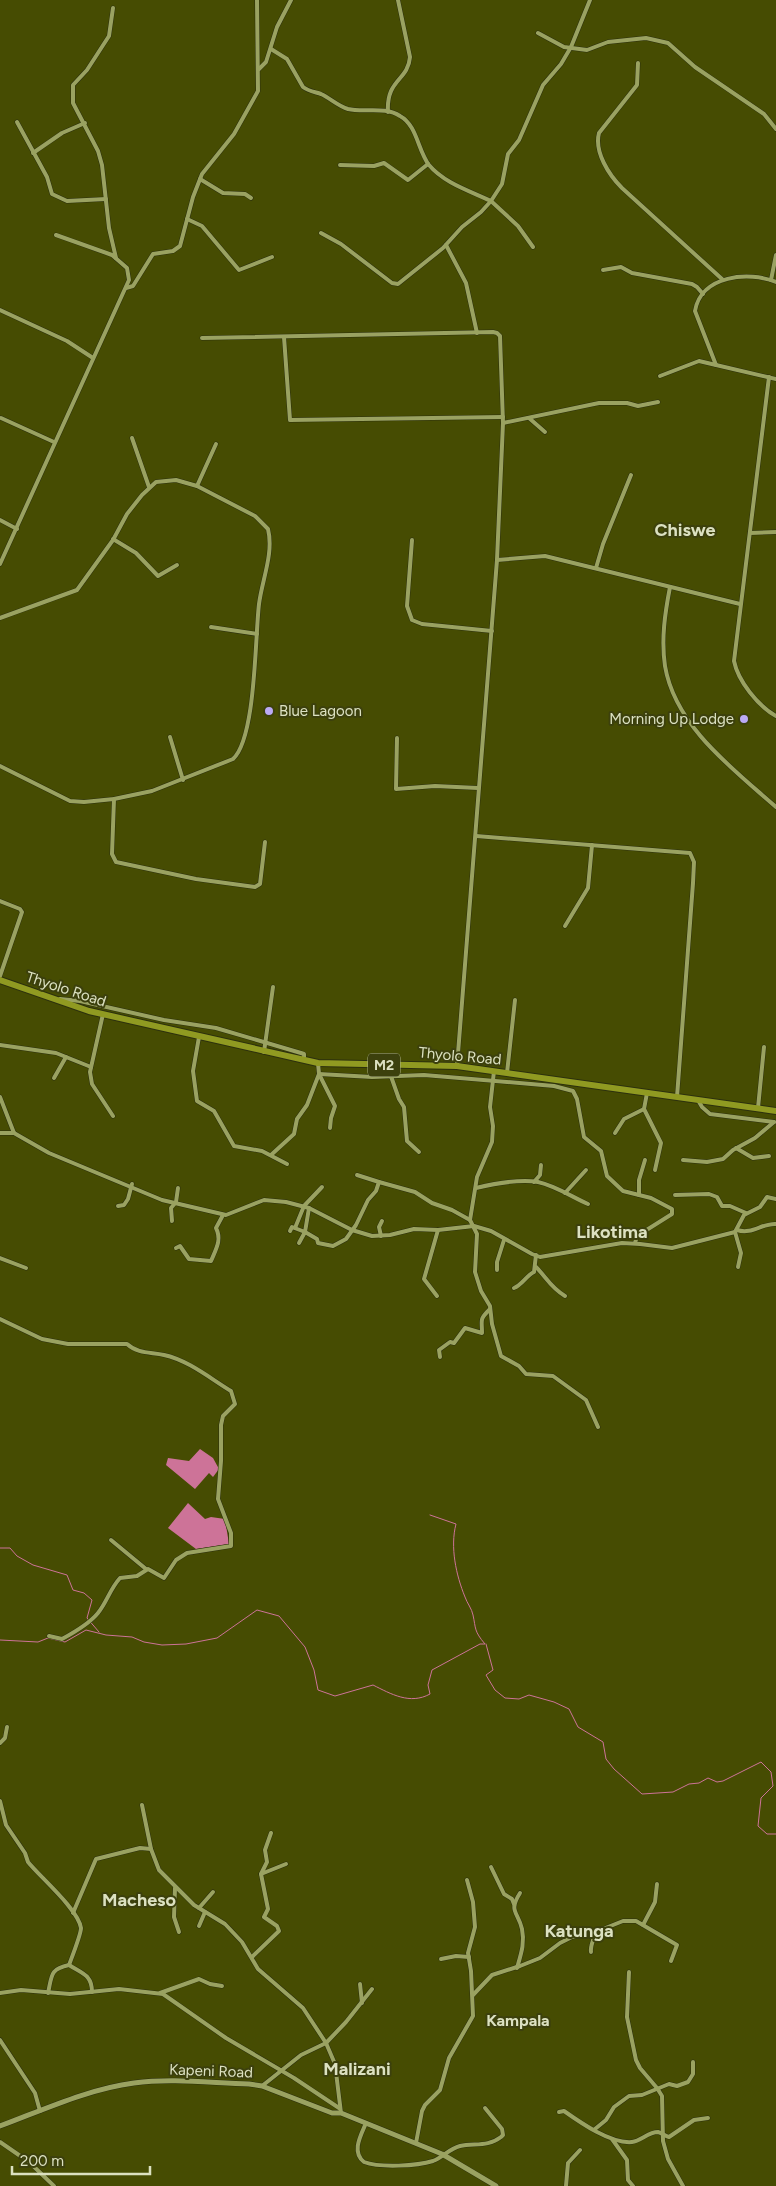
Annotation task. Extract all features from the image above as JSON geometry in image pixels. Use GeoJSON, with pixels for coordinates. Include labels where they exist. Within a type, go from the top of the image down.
{"type":"FeatureCollection","features":[{"type":"Feature","properties":{"kind":"highway","name":"Thyolo Road"},"geometry":{"type":"LineString","coordinates":[[0,978],[59,1001],[104,1014],[318,1064],[457,1066],[776,1111]]}},
{"type":"Feature","properties":{"kind":"main road","name":"Kapeni Road"},"geometry":{"type":"LineString","coordinates":[[0,2126],[110,2088],[137,2082],[222,2082],[262,2086],[332,2113],[340,2110],[366,2123],[416,2142],[442,2154],[496,2186]]}},
{"type":"Feature","properties":{"kind":"street"},"geometry":{"type":"LineString","coordinates":[[126,288],[133,286],[153,254],[178,249],[200,178],[234,134],[258,93],[259,68],[256,0]]}},
{"type":"Feature","properties":{"kind":"street"},"geometry":{"type":"LineString","coordinates":[[259,68],[266,62],[277,27],[292,0]]}},
{"type":"Feature","properties":{"kind":"street"},"geometry":{"type":"LineString","coordinates":[[388,112],[389,94],[392,86],[405,73],[410,57],[398,0]]}},
{"type":"Feature","properties":{"kind":"street"},"geometry":{"type":"LineString","coordinates":[[321,232],[341,244],[395,284],[402,283],[446,245],[462,227],[481,212],[491,201],[502,184],[508,154],[519,140],[543,85],[561,64],[571,47],[590,0]]}},
{"type":"Feature","properties":{"kind":"street"},"geometry":{"type":"LineString","coordinates":[[112,8],[107,40],[72,88],[73,102],[85,124],[102,165],[109,228],[116,258]]}},
{"type":"Feature","properties":{"kind":"street"},"geometry":{"type":"LineString","coordinates":[[538,33],[558,44],[591,50],[608,42],[646,38],[668,43],[695,67],[760,111],[776,129]]}},
{"type":"Feature","properties":{"kind":"street"},"geometry":{"type":"LineString","coordinates":[[271,49],[287,59],[303,87],[307,90],[320,94],[347,108],[388,112],[401,116],[406,121],[428,164],[454,185],[491,201],[518,226],[533,247]]}},
{"type":"Feature","properties":{"kind":"street"},"geometry":{"type":"LineString","coordinates":[[638,63],[637,85],[599,133],[599,145],[603,160],[611,175],[628,194],[722,279]]}},
{"type":"Feature","properties":{"kind":"street"},"geometry":{"type":"LineString","coordinates":[[17,122],[47,177],[49,189],[56,197],[67,201],[106,199]]}},
{"type":"Feature","properties":{"kind":"street"},"geometry":{"type":"LineString","coordinates":[[33,153],[62,133],[85,124]]}},
{"type":"Feature","properties":{"kind":"street"},"geometry":{"type":"LineString","coordinates":[[340,165],[374,166],[384,163],[408,180],[428,164]]}},
{"type":"Feature","properties":{"kind":"street"},"geometry":{"type":"LineString","coordinates":[[200,178],[223,193],[245,194],[251,198]]}},
{"type":"Feature","properties":{"kind":"street"},"geometry":{"type":"LineString","coordinates":[[187,220],[202,226],[239,270],[272,257]]}},
{"type":"Feature","properties":{"kind":"street"},"geometry":{"type":"LineString","coordinates":[[0,564],[54,442],[126,288],[129,273],[125,265],[116,258],[56,235]]}},
{"type":"Feature","properties":{"kind":"street"},"geometry":{"type":"LineString","coordinates":[[446,245],[466,283],[476,333]]}},
{"type":"Feature","properties":{"kind":"street"},"geometry":{"type":"LineString","coordinates":[[770,280],[776,254]]}},
{"type":"Feature","properties":{"kind":"street"},"geometry":{"type":"LineString","coordinates":[[603,270],[621,267],[632,273],[692,284],[703,294]]}},
{"type":"Feature","properties":{"kind":"street"},"geometry":{"type":"LineString","coordinates":[[716,365],[695,311],[703,294],[722,279],[749,276],[776,282]]}},
{"type":"Feature","properties":{"kind":"street"},"geometry":{"type":"LineString","coordinates":[[0,310],[67,341],[93,358]]}},
{"type":"Feature","properties":{"kind":"street"},"geometry":{"type":"LineString","coordinates":[[202,338],[497,332],[500,336],[503,417],[502,487],[457,1066]]}},
{"type":"Feature","properties":{"kind":"street"},"geometry":{"type":"LineString","coordinates":[[284,337],[290,420],[294,422],[503,417]]}},
{"type":"Feature","properties":{"kind":"street"},"geometry":{"type":"LineString","coordinates":[[660,376],[702,361],[776,379]]}},
{"type":"Feature","properties":{"kind":"street"},"geometry":{"type":"LineString","coordinates":[[768,377],[740,604],[735,665],[756,700],[776,716]]}},
{"type":"Feature","properties":{"kind":"street"},"geometry":{"type":"LineString","coordinates":[[502,423],[599,403],[626,403],[638,406],[658,402]]}},
{"type":"Feature","properties":{"kind":"street"},"geometry":{"type":"LineString","coordinates":[[1,418],[54,442]]}},
{"type":"Feature","properties":{"kind":"street"},"geometry":{"type":"LineString","coordinates":[[529,418],[544,432]]}},
{"type":"Feature","properties":{"kind":"street"},"geometry":{"type":"LineString","coordinates":[[132,438],[149,487]]}},
{"type":"Feature","properties":{"kind":"street"},"geometry":{"type":"LineString","coordinates":[[196,486],[216,444]]}},
{"type":"Feature","properties":{"kind":"street"},"geometry":{"type":"LineString","coordinates":[[596,568],[601,549],[631,475]]}},
{"type":"Feature","properties":{"kind":"street"},"geometry":{"type":"LineString","coordinates":[[0,618],[77,590],[113,539],[127,514],[149,487],[156,482],[170,480],[186,482],[196,486],[255,516],[268,529],[269,554],[259,604],[254,680],[242,748],[233,759],[152,791],[114,799],[84,802],[70,801],[0,766]]}},
{"type":"Feature","properties":{"kind":"street"},"geometry":{"type":"LineString","coordinates":[[0,520],[17,528]]}},
{"type":"Feature","properties":{"kind":"street"},"geometry":{"type":"LineString","coordinates":[[750,533],[776,532]]}},
{"type":"Feature","properties":{"kind":"street"},"geometry":{"type":"LineString","coordinates":[[113,539],[136,553],[158,576],[177,565]]}},
{"type":"Feature","properties":{"kind":"street"},"geometry":{"type":"LineString","coordinates":[[412,540],[407,606],[412,620],[422,624],[492,630]]}},
{"type":"Feature","properties":{"kind":"street"},"geometry":{"type":"LineString","coordinates":[[497,560],[545,556],[740,604]]}},
{"type":"Feature","properties":{"kind":"street"},"geometry":{"type":"LineString","coordinates":[[670,587],[664,625],[665,668],[680,704],[706,742],[776,807]]}},
{"type":"Feature","properties":{"kind":"street"},"geometry":{"type":"LineString","coordinates":[[211,627],[258,634]]}},
{"type":"Feature","properties":{"kind":"street"},"geometry":{"type":"LineString","coordinates":[[170,737],[183,780]]}},
{"type":"Feature","properties":{"kind":"street"},"geometry":{"type":"LineString","coordinates":[[398,738],[396,790],[435,786],[478,788]]}},
{"type":"Feature","properties":{"kind":"street"},"geometry":{"type":"LineString","coordinates":[[114,799],[112,854],[116,862],[196,879],[255,887],[260,884],[264,842]]}},
{"type":"Feature","properties":{"kind":"street"},"geometry":{"type":"LineString","coordinates":[[476,836],[687,851],[692,856],[694,862],[677,1097]]}},
{"type":"Feature","properties":{"kind":"street"},"geometry":{"type":"LineString","coordinates":[[565,926],[588,888],[592,845]]}},
{"type":"Feature","properties":{"kind":"street"},"geometry":{"type":"LineString","coordinates":[[0,902],[20,908],[22,912],[0,978]]}},
{"type":"Feature","properties":{"kind":"street"},"geometry":{"type":"LineString","coordinates":[[264,1052],[273,987]]}},
{"type":"Feature","properties":{"kind":"street"},"geometry":{"type":"LineString","coordinates":[[59,1001],[61,998],[68,999],[156,1018],[216,1028],[304,1054],[304,1061]]}},
{"type":"Feature","properties":{"kind":"street"},"geometry":{"type":"LineString","coordinates":[[507,1073],[515,1000]]}},
{"type":"Feature","properties":{"kind":"street"},"geometry":{"type":"LineString","coordinates":[[104,1014],[91,1067],[92,1084],[113,1116]]}},
{"type":"Feature","properties":{"kind":"street"},"geometry":{"type":"LineString","coordinates":[[199,1037],[192,1071],[197,1102],[214,1111],[234,1146],[255,1149],[287,1164]]}},
{"type":"Feature","properties":{"kind":"street"},"geometry":{"type":"LineString","coordinates":[[0,1045],[56,1053],[91,1067]]}},
{"type":"Feature","properties":{"kind":"street"},"geometry":{"type":"LineString","coordinates":[[758,1108],[764,1047]]}},
{"type":"Feature","properties":{"kind":"street"},"geometry":{"type":"LineString","coordinates":[[54,1078],[66,1058]]}},
{"type":"Feature","properties":{"kind":"street"},"geometry":{"type":"LineString","coordinates":[[318,1064],[319,1074],[335,1106],[330,1118],[330,1128]]}},
{"type":"Feature","properties":{"kind":"street"},"geometry":{"type":"LineString","coordinates":[[388,1065],[399,1100],[404,1107],[407,1141],[420,1152]]}},
{"type":"Feature","properties":{"kind":"street"},"geometry":{"type":"LineString","coordinates":[[470,1220],[477,1177],[492,1142],[493,1126],[490,1113],[494,1071]]}},
{"type":"Feature","properties":{"kind":"street"},"geometry":{"type":"LineString","coordinates":[[271,1155],[294,1134],[297,1120],[307,1104],[319,1074]]}},
{"type":"Feature","properties":{"kind":"street"},"geometry":{"type":"LineString","coordinates":[[319,1074],[424,1075],[554,1086],[569,1089],[576,1094],[584,1137],[601,1151],[608,1178],[626,1193],[651,1198],[672,1209],[672,1214],[638,1236],[635,1243]]}},
{"type":"Feature","properties":{"kind":"street"},"geometry":{"type":"LineString","coordinates":[[514,1083],[515,1074]]}},
{"type":"Feature","properties":{"kind":"street"},"geometry":{"type":"LineString","coordinates":[[551,1078],[554,1086]]}},
{"type":"Feature","properties":{"kind":"street"},"geometry":{"type":"LineString","coordinates":[[647,1093],[644,1110],[661,1143],[655,1170]]}},
{"type":"Feature","properties":{"kind":"street"},"geometry":{"type":"LineString","coordinates":[[0,1097],[14,1133]]}},
{"type":"Feature","properties":{"kind":"street"},"geometry":{"type":"LineString","coordinates":[[698,1100],[702,1108],[710,1114],[775,1122]]}},
{"type":"Feature","properties":{"kind":"street"},"geometry":{"type":"LineString","coordinates":[[615,1133],[628,1116],[644,1110]]}},
{"type":"Feature","properties":{"kind":"street"},"geometry":{"type":"LineString","coordinates":[[683,1160],[712,1162],[723,1159],[775,1122]]}},
{"type":"Feature","properties":{"kind":"street"},"geometry":{"type":"LineString","coordinates":[[0,1132],[14,1133],[49,1153],[173,1203],[223,1215],[229,1215],[264,1200],[286,1202],[307,1207],[352,1230],[381,1236],[414,1229],[438,1230],[474,1226],[491,1231],[504,1240],[536,1256],[550,1256],[635,1243],[672,1248],[736,1231],[758,1230],[766,1224],[776,1224]]}},
{"type":"Feature","properties":{"kind":"street"},"geometry":{"type":"LineString","coordinates":[[736,1148],[754,1158],[769,1156]]}},
{"type":"Feature","properties":{"kind":"street"},"geometry":{"type":"LineString","coordinates":[[639,1195],[639,1180],[645,1160]]}},
{"type":"Feature","properties":{"kind":"street"},"geometry":{"type":"LineString","coordinates":[[534,1182],[540,1175],[541,1165]]}},
{"type":"Feature","properties":{"kind":"street"},"geometry":{"type":"LineString","coordinates":[[565,1193],[586,1170]]}},
{"type":"Feature","properties":{"kind":"street"},"geometry":{"type":"LineString","coordinates":[[357,1175],[415,1192],[432,1203],[452,1210],[470,1220],[478,1240],[475,1272],[480,1291],[490,1309],[501,1356],[519,1366],[526,1374],[553,1376],[586,1400],[598,1427]]}},
{"type":"Feature","properties":{"kind":"street"},"geometry":{"type":"LineString","coordinates":[[290,1231],[292,1227],[295,1228],[317,1238],[318,1243],[333,1246],[346,1239],[364,1212],[379,1182]]}},
{"type":"Feature","properties":{"kind":"street"},"geometry":{"type":"LineString","coordinates":[[476,1188],[491,1184],[534,1182],[565,1193],[588,1204]]}},
{"type":"Feature","properties":{"kind":"street"},"geometry":{"type":"LineString","coordinates":[[118,1206],[124,1205],[131,1186]]}},
{"type":"Feature","properties":{"kind":"street"},"geometry":{"type":"LineString","coordinates":[[295,1228],[307,1207],[322,1187]]}},
{"type":"Feature","properties":{"kind":"street"},"geometry":{"type":"LineString","coordinates":[[172,1221],[171,1208],[173,1203],[176,1202],[178,1188]]}},
{"type":"Feature","properties":{"kind":"street"},"geometry":{"type":"LineString","coordinates":[[675,1195],[708,1194],[717,1197],[722,1206],[730,1206],[746,1213]]}},
{"type":"Feature","properties":{"kind":"street"},"geometry":{"type":"LineString","coordinates":[[738,1267],[741,1252],[736,1231],[746,1213],[760,1207],[767,1198],[776,1200]]}},
{"type":"Feature","properties":{"kind":"street"},"geometry":{"type":"LineString","coordinates":[[299,1243],[306,1232],[307,1207]]}},
{"type":"Feature","properties":{"kind":"street"},"geometry":{"type":"LineString","coordinates":[[176,1248],[180,1246],[190,1259],[211,1261],[218,1247],[220,1235],[216,1228],[223,1215]]}},
{"type":"Feature","properties":{"kind":"street"},"geometry":{"type":"LineString","coordinates":[[381,1236],[379,1227],[382,1221]]}},
{"type":"Feature","properties":{"kind":"street"},"geometry":{"type":"LineString","coordinates":[[437,1296],[424,1280],[438,1230]]}},
{"type":"Feature","properties":{"kind":"street"},"geometry":{"type":"LineString","coordinates":[[497,1270],[496,1262],[504,1240]]}},
{"type":"Feature","properties":{"kind":"street"},"geometry":{"type":"LineString","coordinates":[[514,1288],[518,1287],[534,1272],[536,1256]]}},
{"type":"Feature","properties":{"kind":"street"},"geometry":{"type":"LineString","coordinates":[[0,1258],[26,1268]]}},
{"type":"Feature","properties":{"kind":"street"},"geometry":{"type":"LineString","coordinates":[[536,1267],[548,1284],[565,1296]]}},
{"type":"Feature","properties":{"kind":"street"},"geometry":{"type":"LineString","coordinates":[[440,1357],[439,1350],[450,1342],[454,1343],[464,1328],[482,1333],[480,1322],[490,1309]]}},
{"type":"Feature","properties":{"kind":"street"},"geometry":{"type":"LineString","coordinates":[[0,1319],[42,1339],[68,1344],[127,1344],[132,1349],[144,1353],[166,1355],[182,1362],[231,1391],[235,1404],[223,1416],[221,1425],[222,1461],[218,1499],[231,1533],[231,1546],[187,1553],[176,1560],[164,1578],[146,1569],[111,1540]]}},
{"type":"Feature","properties":{"kind":"street"},"geometry":{"type":"LineString","coordinates":[[49,1636],[62,1639],[78,1629],[98,1612],[120,1578],[137,1576],[146,1569]]}},
{"type":"Feature","properties":{"kind":"street"},"geometry":{"type":"LineString","coordinates":[[0,1743],[5,1738],[7,1727]]}},
{"type":"Feature","properties":{"kind":"street"},"geometry":{"type":"LineString","coordinates":[[0,1800],[6,1825],[25,1853],[28,1862],[73,1913],[81,1930],[69,1965]]}},
{"type":"Feature","properties":{"kind":"street"},"geometry":{"type":"LineString","coordinates":[[142,1805],[150,1849],[159,1870],[175,1888],[199,1908],[225,1924],[242,1942],[263,1974],[303,2008],[326,2043],[335,2064],[340,2110]]}},
{"type":"Feature","properties":{"kind":"street"},"geometry":{"type":"LineString","coordinates":[[252,1957],[279,1931],[277,1926],[264,1917],[268,1909],[261,1874],[267,1862],[265,1850],[271,1833]]}},
{"type":"Feature","properties":{"kind":"street"},"geometry":{"type":"LineString","coordinates":[[73,1913],[96,1859],[140,1848],[150,1849]]}},
{"type":"Feature","properties":{"kind":"street"},"geometry":{"type":"LineString","coordinates":[[261,1874],[286,1864]]}},
{"type":"Feature","properties":{"kind":"street"},"geometry":{"type":"LineString","coordinates":[[491,1868],[504,1894],[512,1899],[514,1912],[522,1927],[523,1948],[517,1968]]}},
{"type":"Feature","properties":{"kind":"street"},"geometry":{"type":"LineString","coordinates":[[416,2142],[422,2111],[425,2105],[440,2090],[449,2058],[472,2021],[473,1995],[468,1949],[475,1932],[475,1927],[473,1902],[466,1880]]}},
{"type":"Feature","properties":{"kind":"street"},"geometry":{"type":"LineString","coordinates":[[643,1925],[655,1902],[657,1884]]}},
{"type":"Feature","properties":{"kind":"street"},"geometry":{"type":"LineString","coordinates":[[175,1888],[174,1917],[180,1932]]}},
{"type":"Feature","properties":{"kind":"street"},"geometry":{"type":"LineString","coordinates":[[199,1908],[214,1892]]}},
{"type":"Feature","properties":{"kind":"street"},"geometry":{"type":"LineString","coordinates":[[514,1904],[520,1893]]}},
{"type":"Feature","properties":{"kind":"street"},"geometry":{"type":"LineString","coordinates":[[199,1926],[205,1912]]}},
{"type":"Feature","properties":{"kind":"street"},"geometry":{"type":"LineString","coordinates":[[473,1995],[492,1975],[517,1968],[542,1956],[564,1940],[628,1920],[643,1925],[678,1946],[671,1961]]}},
{"type":"Feature","properties":{"kind":"street"},"geometry":{"type":"LineString","coordinates":[[591,1952],[590,1946],[595,1938],[595,1931]]}},
{"type":"Feature","properties":{"kind":"street"},"geometry":{"type":"LineString","coordinates":[[441,1959],[456,1956],[468,1957]]}},
{"type":"Feature","properties":{"kind":"street"},"geometry":{"type":"LineString","coordinates":[[48,1993],[52,1973],[58,1968],[69,1965],[90,1978],[92,1981],[92,1992]]}},
{"type":"Feature","properties":{"kind":"street"},"geometry":{"type":"LineString","coordinates":[[629,1972],[627,2017],[636,2060],[640,2068],[657,2088],[663,2102],[662,2134],[668,2159],[683,2186]]}},
{"type":"Feature","properties":{"kind":"street"},"geometry":{"type":"LineString","coordinates":[[0,1993],[21,1990],[70,1994],[119,1989],[160,1993],[199,1979],[210,1984],[222,1986]]}},
{"type":"Feature","properties":{"kind":"street"},"geometry":{"type":"LineString","coordinates":[[360,1984],[362,2003]]}},
{"type":"Feature","properties":{"kind":"street"},"geometry":{"type":"LineString","coordinates":[[262,2086],[301,2055],[326,2043],[372,1989]]}},
{"type":"Feature","properties":{"kind":"street"},"geometry":{"type":"LineString","coordinates":[[160,1993],[226,2038],[280,2070],[340,2110]]}},
{"type":"Feature","properties":{"kind":"street"},"geometry":{"type":"LineString","coordinates":[[0,2040],[35,2093],[40,2111]]}},
{"type":"Feature","properties":{"kind":"street"},"geometry":{"type":"LineString","coordinates":[[595,2129],[606,2120],[614,2107],[629,2096],[642,2095],[670,2084],[677,2086],[688,2082],[693,2074],[693,2062]]}},
{"type":"Feature","properties":{"kind":"street"},"geometry":{"type":"LineString","coordinates":[[366,2123],[358,2144],[359,2156],[364,2162],[380,2165],[425,2163],[436,2160],[442,2154],[461,2146],[483,2145],[501,2137],[503,2135],[502,2129],[485,2108]]}},
{"type":"Feature","properties":{"kind":"street"},"geometry":{"type":"LineString","coordinates":[[559,2112],[564,2111],[578,2122],[612,2139],[634,2142],[648,2134],[662,2134],[669,2137],[694,2120],[708,2118]]}},
{"type":"Feature","properties":{"kind":"street"},"geometry":{"type":"LineString","coordinates":[[612,2139],[627,2160],[628,2180],[633,2186]]}},
{"type":"Feature","properties":{"kind":"street"},"geometry":{"type":"LineString","coordinates":[[0,2142],[29,2162],[54,2186]]}},
{"type":"Feature","properties":{"kind":"street"},"geometry":{"type":"LineString","coordinates":[[566,2186],[568,2163],[580,2150]]}},
{"type":"Feature","properties":{"kind":"shaded area"},"geometry":{"type":"Polygon","coordinates":[[[200,1449],[213,1458],[219,1469],[213,1477],[209,1473],[195,1489],[166,1465],[168,1458],[189,1461],[200,1449]]]}},
{"type":"Feature","properties":{"kind":"shaded area"},"geometry":{"type":"Polygon","coordinates":[[[188,1503],[205,1519],[211,1517],[225,1519],[229,1544],[196,1549],[168,1528],[188,1503]]]}},
{"type":"Feature","properties":{"kind":"waterway"},"geometry":{"type":"LineString","coordinates":[[0,1640],[38,1642],[48,1638],[65,1642],[86,1630],[106,1635],[132,1637],[144,1642],[162,1645],[186,1644],[217,1638],[257,1610],[279,1616],[305,1647],[314,1670],[318,1690],[335,1696],[373,1685],[401,1697],[415,1699],[423,1697],[430,1694],[428,1685],[432,1670],[480,1644],[485,1644],[476,1630],[457,1570],[454,1551],[456,1524],[430,1515]]}},
{"type":"Feature","properties":{"kind":"waterway"},"geometry":{"type":"LineString","coordinates":[[0,1548],[10,1548],[17,1556],[33,1565],[67,1575],[73,1590],[84,1593],[92,1600],[87,1618],[99,1632]]}},
{"type":"Feature","properties":{"kind":"waterway"},"geometry":{"type":"LineString","coordinates":[[486,1644],[493,1670],[486,1675],[495,1690],[505,1698],[519,1699],[529,1695],[554,1702],[569,1709],[578,1727],[603,1742],[606,1759],[614,1769],[642,1794],[673,1792],[708,1778],[717,1782],[723,1781],[761,1762],[771,1772],[773,1786],[761,1798],[758,1826],[767,1834],[776,1834]]}},
{"type":"Feature","properties":{"kind":"place","name":"Blue Lagoon"},"geometry":{"type":"Point","coordinates":[269,711]}},
{"type":"Feature","properties":{"kind":"place","name":"Morning Up Lodge"},"geometry":{"type":"Point","coordinates":[744,719]}},
{"type":"Feature","properties":{"kind":"district","name":"Chiswe"},"geometry":{"type":"Point","coordinates":[685,530]}},
{"type":"Feature","properties":{"kind":"district","name":"Likotima"},"geometry":{"type":"Point","coordinates":[612,1232]}},
{"type":"Feature","properties":{"kind":"district","name":"Macheso"},"geometry":{"type":"Point","coordinates":[139,1900]}},
{"type":"Feature","properties":{"kind":"district","name":"Katunga"},"geometry":{"type":"Point","coordinates":[579,1931]}},
{"type":"Feature","properties":{"kind":"district","name":"Kampala"},"geometry":{"type":"Point","coordinates":[518,2020]}},
{"type":"Feature","properties":{"kind":"district","name":"Malizani"},"geometry":{"type":"Point","coordinates":[357,2069]}}]}
